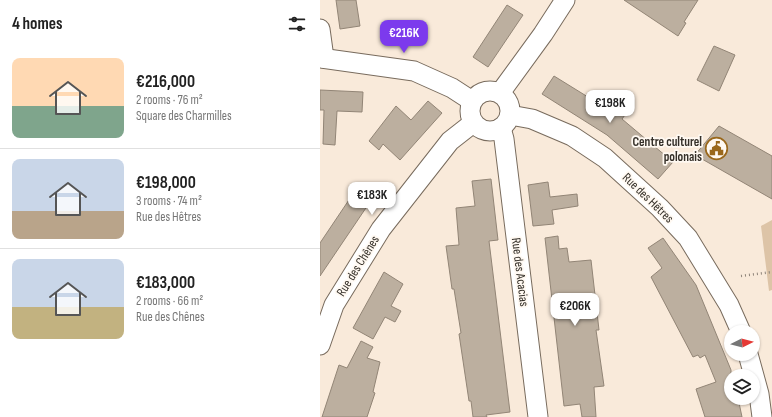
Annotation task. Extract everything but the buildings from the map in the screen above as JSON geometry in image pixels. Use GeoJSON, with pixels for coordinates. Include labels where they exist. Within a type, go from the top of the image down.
{"type":"FeatureCollection","features":[{"type":"Feature","properties":{"kind":"street"},"geometry":{"type":"LineString","coordinates":[[500,93],[543,34],[565,0]]}},
{"type":"Feature","properties":{"kind":"street"},"geometry":{"type":"LineString","coordinates":[[320,29],[322,58],[414,71],[452,88],[472,101]]}},
{"type":"Feature","properties":{"kind":"street"},"geometry":{"type":"LineString","coordinates":[[489,90],[500,93],[508,102],[505,121],[494,131],[486,131],[479,128],[473,122],[470,112],[472,101],[484,91],[489,90]]}},
{"type":"Feature","properties":{"kind":"street","name":"Rue des Hêtres"},"geometry":{"type":"LineString","coordinates":[[505,121],[532,119],[572,136],[605,158],[660,208],[688,238],[730,305],[738,325]]}},
{"type":"Feature","properties":{"kind":"street","name":"Rue des Acacias"},"geometry":{"type":"LineString","coordinates":[[505,121],[504,139],[538,417]]}},
{"type":"Feature","properties":{"kind":"street","name":"Rue des Chênes"},"geometry":{"type":"LineString","coordinates":[[320,345],[334,306],[381,230],[450,141],[473,122]]}},
{"type":"Feature","properties":{"kind":"street"},"geometry":{"type":"LineString","coordinates":[[750,361],[759,394],[762,417]]}},
{"type":"Feature","properties":{"kind":"path"},"geometry":{"type":"LineString","coordinates":[[741,276],[772,272]]}},
{"type":"Feature","properties":{"kind":"shaded area"},"geometry":{"type":"Polygon","coordinates":[[[772,220],[772,290],[769,291],[761,226],[772,220]]]}},
{"type":"Feature","properties":{"kind":"place","name":"Centre culturel polonais"},"geometry":{"type":"Point","coordinates":[717,149]}}]}
